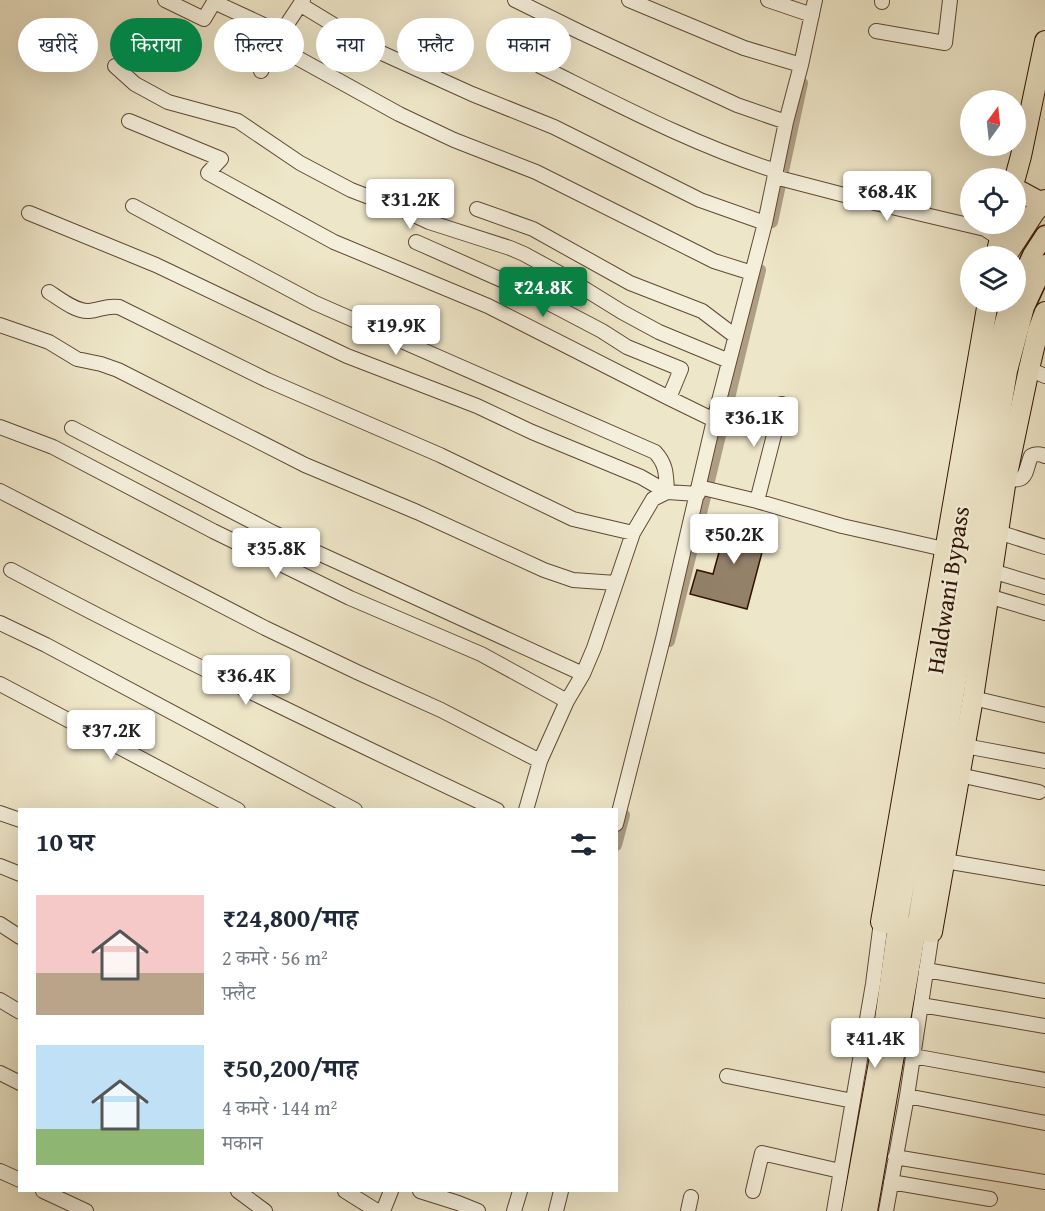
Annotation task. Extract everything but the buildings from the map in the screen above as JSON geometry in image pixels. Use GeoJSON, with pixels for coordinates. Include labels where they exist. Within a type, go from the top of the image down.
{"type":"FeatureCollection","features":[{"type":"Feature","properties":{"kind":"highway"},"geometry":{"type":"LineString","coordinates":[[1018,168],[1045,41]]}},
{"type":"Feature","properties":{"kind":"highway"},"geometry":{"type":"LineString","coordinates":[[1001,244],[1043,202],[1026,194]]}},
{"type":"Feature","properties":{"kind":"highway"},"geometry":{"type":"LineString","coordinates":[[867,1211],[907,927],[927,658],[986,312]]}},
{"type":"Feature","properties":{"kind":"highway"},"geometry":{"type":"LineString","coordinates":[[852,1211],[907,927],[945,861],[973,699],[1006,478],[1037,373],[1038,331],[1045,312]]}},
{"type":"Feature","properties":{"kind":"main road"},"geometry":{"type":"LineString","coordinates":[[1026,268],[1045,235]]}},
{"type":"Feature","properties":{"kind":"main road","name":"Haldwani Bypass"},"geometry":{"type":"LineString","coordinates":[[907,927],[1008,371],[1025,307],[1045,264]]}},
{"type":"Feature","properties":{"kind":"main road","name":"Haldwani Bypass"},"geometry":{"type":"LineString","coordinates":[[907,927],[988,389],[1007,312]]}},
{"type":"Feature","properties":{"kind":"street"},"geometry":{"type":"LineString","coordinates":[[165,0],[204,20],[214,1],[242,18]]}},
{"type":"Feature","properties":{"kind":"street"},"geometry":{"type":"LineString","coordinates":[[515,0],[737,105],[786,122]]}},
{"type":"Feature","properties":{"kind":"street"},"geometry":{"type":"LineString","coordinates":[[629,0],[744,48],[801,65]]}},
{"type":"Feature","properties":{"kind":"street"},"geometry":{"type":"LineString","coordinates":[[768,0],[812,15]]}},
{"type":"Feature","properties":{"kind":"street"},"geometry":{"type":"LineString","coordinates":[[618,816],[703,490],[714,420],[735,336],[779,176],[786,122],[815,0]]}},
{"type":"Feature","properties":{"kind":"street"},"geometry":{"type":"LineString","coordinates":[[876,31],[945,43],[950,0]]}},
{"type":"Feature","properties":{"kind":"street"},"geometry":{"type":"LineString","coordinates":[[291,18],[302,2],[375,50],[472,94],[554,127],[700,200],[765,223]]}},
{"type":"Feature","properties":{"kind":"street"},"geometry":{"type":"LineString","coordinates":[[304,56],[379,103],[444,136],[536,172],[714,261],[752,273]]}},
{"type":"Feature","properties":{"kind":"street"},"geometry":{"type":"LineString","coordinates":[[122,72],[135,84],[168,102],[238,121],[300,163],[351,190],[429,222],[524,254],[659,332],[729,361]]}},
{"type":"Feature","properties":{"kind":"street"},"geometry":{"type":"LineString","coordinates":[[552,72],[649,120],[779,176],[875,203],[985,229],[1001,244]]}},
{"type":"Feature","properties":{"kind":"street"},"geometry":{"type":"LineString","coordinates":[[129,121],[220,159],[208,173],[334,242],[488,306],[714,420]]}},
{"type":"Feature","properties":{"kind":"street"},"geometry":{"type":"LineString","coordinates":[[134,206],[315,303],[655,452],[662,459],[666,473],[667,492]]}},
{"type":"Feature","properties":{"kind":"street"},"geometry":{"type":"LineString","coordinates":[[477,209],[533,229],[630,283],[702,311],[735,336]]}},
{"type":"Feature","properties":{"kind":"street"},"geometry":{"type":"LineString","coordinates":[[29,213],[156,266],[346,356],[477,405],[532,432],[641,477],[667,492]]}},
{"type":"Feature","properties":{"kind":"street"},"geometry":{"type":"LineString","coordinates":[[416,242],[522,289],[602,331],[627,347],[681,369],[669,398]]}},
{"type":"Feature","properties":{"kind":"street"},"geometry":{"type":"LineString","coordinates":[[49,292],[85,311],[105,306],[118,307],[267,380],[440,455],[573,519],[633,533]]}},
{"type":"Feature","properties":{"kind":"street"},"geometry":{"type":"LineString","coordinates":[[0,325],[49,342],[77,359],[118,370],[305,465],[417,512],[544,570],[573,580],[616,583]]}},
{"type":"Feature","properties":{"kind":"street"},"geometry":{"type":"LineString","coordinates":[[757,501],[782,404]]}},
{"type":"Feature","properties":{"kind":"street"},"geometry":{"type":"LineString","coordinates":[[0,427],[53,447],[224,536],[350,598],[481,654],[567,701]]}},
{"type":"Feature","properties":{"kind":"street"},"geometry":{"type":"LineString","coordinates":[[72,428],[272,532],[584,674]]}},
{"type":"Feature","properties":{"kind":"street"},"geometry":{"type":"LineString","coordinates":[[1006,478],[1020,480],[1023,478],[1031,456],[1035,454],[1045,456]]}},
{"type":"Feature","properties":{"kind":"street"},"geometry":{"type":"LineString","coordinates":[[527,808],[540,761],[567,701],[584,674],[633,533],[653,499],[667,492],[703,490],[757,501],[842,526],[944,549]]}},
{"type":"Feature","properties":{"kind":"street"},"geometry":{"type":"LineString","coordinates":[[0,491],[265,628],[441,710],[540,761]]}},
{"type":"Feature","properties":{"kind":"street"},"geometry":{"type":"LineString","coordinates":[[998,532],[1045,547]]}},
{"type":"Feature","properties":{"kind":"street"},"geometry":{"type":"LineString","coordinates":[[12,570],[210,671],[493,808]]}},
{"type":"Feature","properties":{"kind":"street"},"geometry":{"type":"LineString","coordinates":[[992,571],[1045,587]]}},
{"type":"Feature","properties":{"kind":"street"},"geometry":{"type":"LineString","coordinates":[[988,596],[1045,613]]}},
{"type":"Feature","properties":{"kind":"street"},"geometry":{"type":"LineString","coordinates":[[0,622],[351,808]]}},
{"type":"Feature","properties":{"kind":"street"},"geometry":{"type":"LineString","coordinates":[[0,684],[234,808]]}},
{"type":"Feature","properties":{"kind":"street"},"geometry":{"type":"LineString","coordinates":[[973,699],[1045,715]]}},
{"type":"Feature","properties":{"kind":"street"},"geometry":{"type":"LineString","coordinates":[[965,746],[1045,761]]}},
{"type":"Feature","properties":{"kind":"street"},"geometry":{"type":"LineString","coordinates":[[959,775],[1039,792]]}},
{"type":"Feature","properties":{"kind":"street"},"geometry":{"type":"LineString","coordinates":[[0,813],[18,819]]}},
{"type":"Feature","properties":{"kind":"street"},"geometry":{"type":"LineString","coordinates":[[945,861],[1045,879]]}},
{"type":"Feature","properties":{"kind":"street"},"geometry":{"type":"LineString","coordinates":[[0,866],[18,873]]}},
{"type":"Feature","properties":{"kind":"street"},"geometry":{"type":"LineString","coordinates":[[0,924],[18,937]]}},
{"type":"Feature","properties":{"kind":"street"},"geometry":{"type":"LineString","coordinates":[[886,1211],[907,1096],[926,970],[907,927]]}},
{"type":"Feature","properties":{"kind":"street"},"geometry":{"type":"LineString","coordinates":[[834,1211],[853,1101],[907,927]]}},
{"type":"Feature","properties":{"kind":"street"},"geometry":{"type":"LineString","coordinates":[[926,970],[1045,991]]}},
{"type":"Feature","properties":{"kind":"street"},"geometry":{"type":"LineString","coordinates":[[0,1000],[18,1011]]}},
{"type":"Feature","properties":{"kind":"street"},"geometry":{"type":"LineString","coordinates":[[921,1005],[1045,1026]]}},
{"type":"Feature","properties":{"kind":"street"},"geometry":{"type":"LineString","coordinates":[[913,1056],[1045,1080]]}},
{"type":"Feature","properties":{"kind":"street"},"geometry":{"type":"LineString","coordinates":[[0,1073],[18,1082]]}},
{"type":"Feature","properties":{"kind":"street"},"geometry":{"type":"LineString","coordinates":[[727,1076],[853,1101]]}},
{"type":"Feature","properties":{"kind":"street"},"geometry":{"type":"LineString","coordinates":[[907,1096],[1045,1123]]}},
{"type":"Feature","properties":{"kind":"street"},"geometry":{"type":"LineString","coordinates":[[753,1191],[762,1153],[840,1171]]}},
{"type":"Feature","properties":{"kind":"street"},"geometry":{"type":"LineString","coordinates":[[895,1157],[1045,1182]]}},
{"type":"Feature","properties":{"kind":"street"},"geometry":{"type":"LineString","coordinates":[[0,1172],[18,1179]]}},
{"type":"Feature","properties":{"kind":"street"},"geometry":{"type":"LineString","coordinates":[[891,1182],[990,1199]]}},
{"type":"Feature","properties":{"kind":"street"},"geometry":{"type":"LineString","coordinates":[[45,1192],[86,1211]]}},
{"type":"Feature","properties":{"kind":"street"},"geometry":{"type":"LineString","coordinates":[[239,1192],[265,1211]]}},
{"type":"Feature","properties":{"kind":"street"},"geometry":{"type":"LineString","coordinates":[[347,1192],[377,1211]]}},
{"type":"Feature","properties":{"kind":"street"},"geometry":{"type":"LineString","coordinates":[[383,1211],[391,1192]]}},
{"type":"Feature","properties":{"kind":"street"},"geometry":{"type":"LineString","coordinates":[[423,1192],[478,1211]]}},
{"type":"Feature","properties":{"kind":"street"},"geometry":{"type":"LineString","coordinates":[[514,1211],[519,1192]]}},
{"type":"Feature","properties":{"kind":"street"},"geometry":{"type":"LineString","coordinates":[[556,1211],[561,1192]]}},
{"type":"Feature","properties":{"kind":"waterway"},"geometry":{"type":"LineString","coordinates":[[772,222],[802,83]]}},
{"type":"Feature","properties":{"kind":"waterway"},"geometry":{"type":"LineString","coordinates":[[669,641],[760,270]]}},
{"type":"Feature","properties":{"kind":"waterway"},"geometry":{"type":"LineString","coordinates":[[618,838],[624,815]]}}]}
